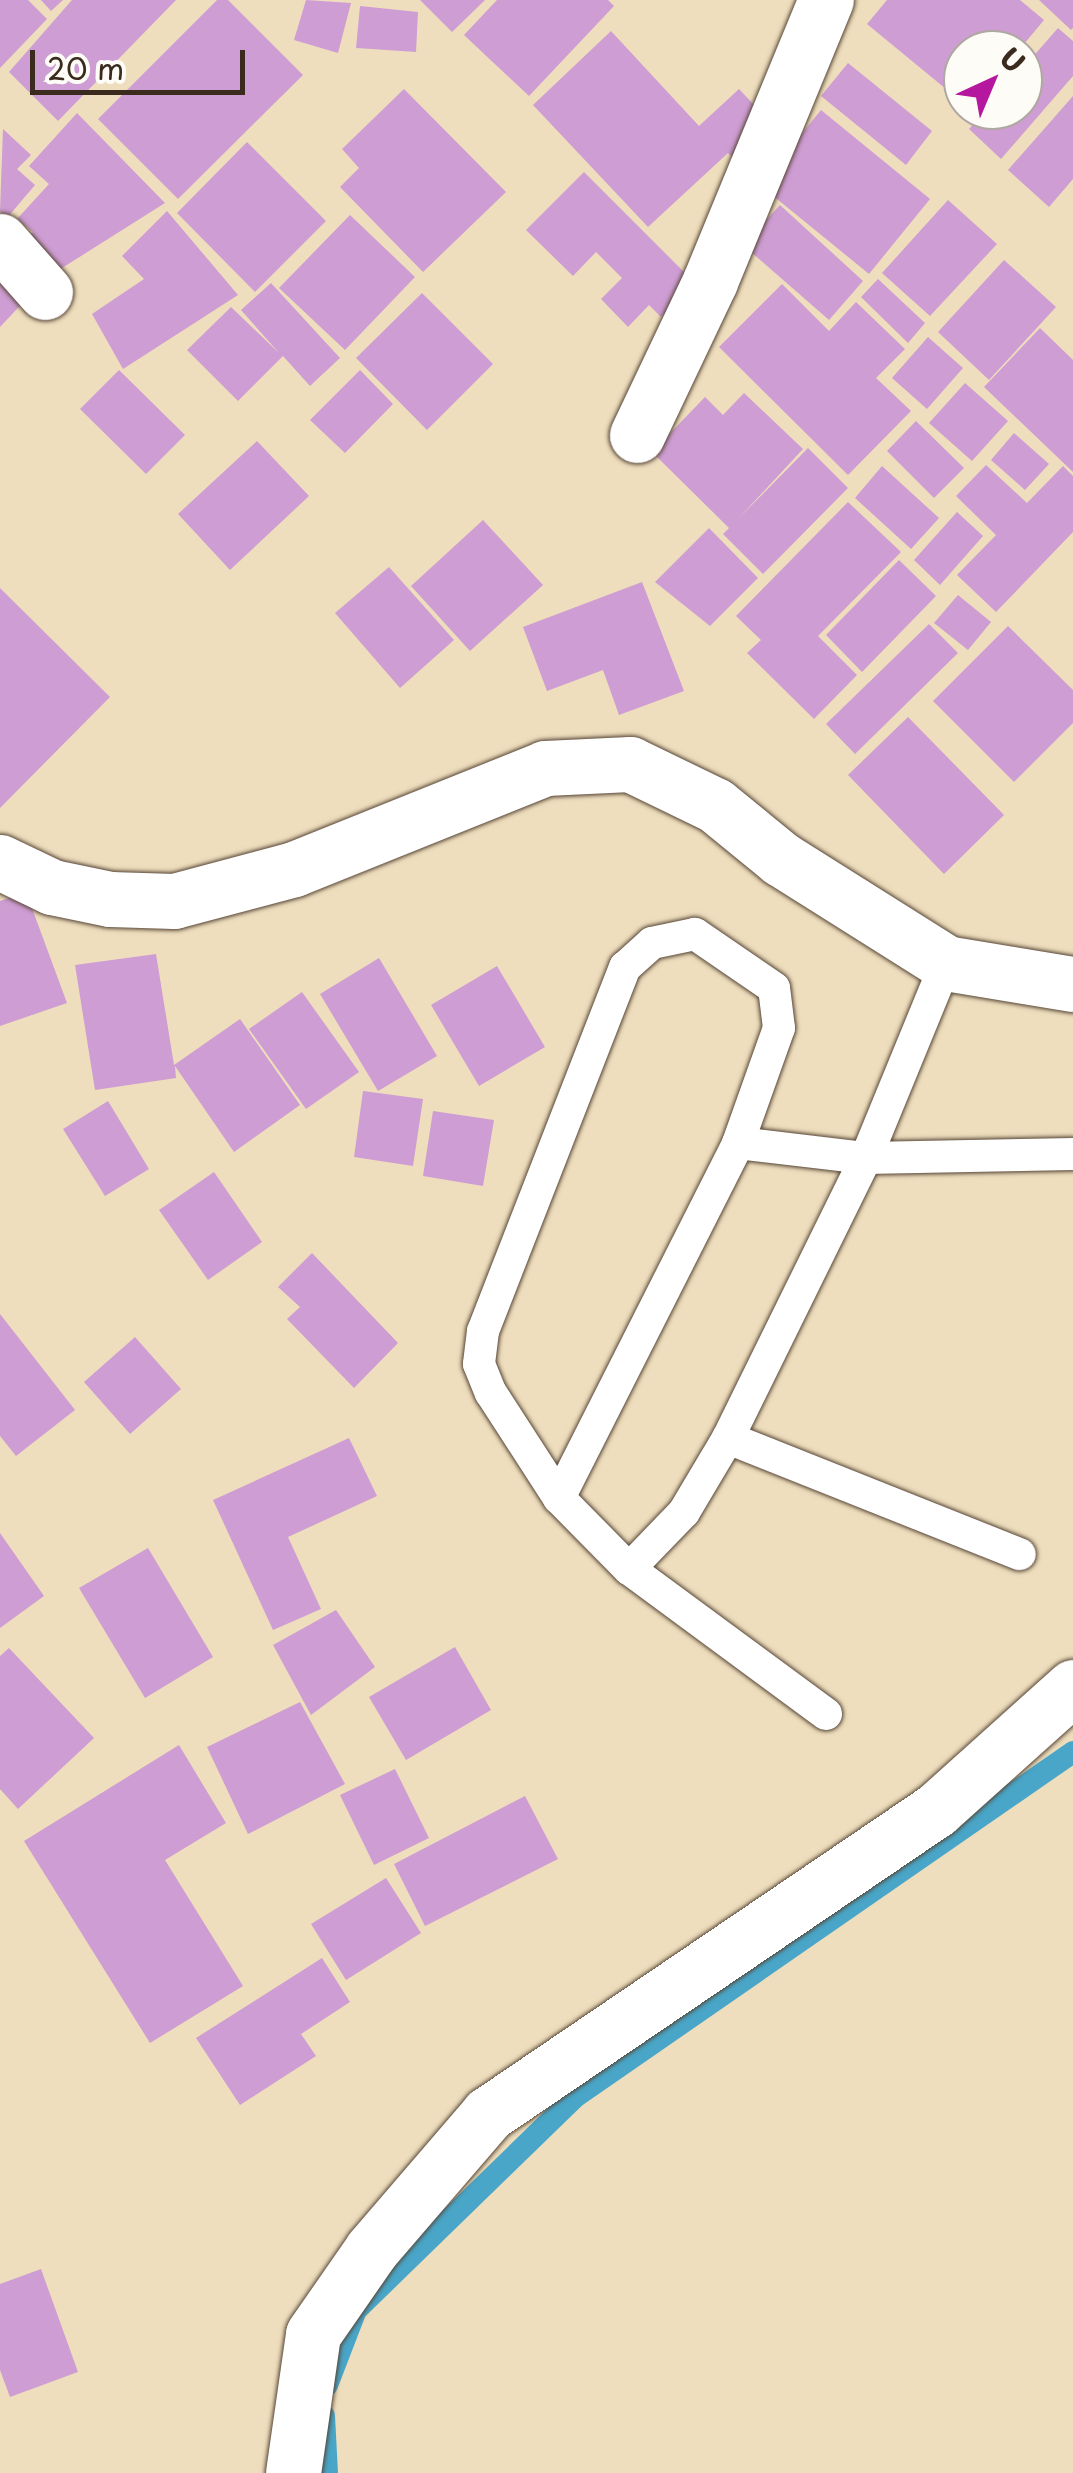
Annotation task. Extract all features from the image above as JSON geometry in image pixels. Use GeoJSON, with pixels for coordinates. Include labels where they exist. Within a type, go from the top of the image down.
{"type":"FeatureCollection","features":[{"type":"Feature","properties":{"kind":"street"},"geometry":{"type":"LineString","coordinates":[[637,435],[725,246],[826,0]]}},
{"type":"Feature","properties":{"kind":"street"},"geometry":{"type":"LineString","coordinates":[[0,241],[44,292]]}},
{"type":"Feature","properties":{"kind":"street"},"geometry":{"type":"LineString","coordinates":[[0,862],[52,887],[110,899],[174,901],[294,869],[545,768],[630,764],[715,806],[781,859],[946,962],[1073,984]]}},
{"type":"Feature","properties":{"kind":"street"},"geometry":{"type":"LineString","coordinates":[[294,2473],[313,2334],[372,2249],[488,2114],[936,1810],[1073,1687]]}},
{"type":"Feature","properties":{"kind":"lane"},"geometry":{"type":"LineString","coordinates":[[559,1498],[738,1142],[779,1028],[774,988],[694,934],[652,942],[626,966],[483,1331],[480,1364],[491,1393],[559,1498],[629,1570],[826,1714]]}},
{"type":"Feature","properties":{"kind":"lane"},"geometry":{"type":"LineString","coordinates":[[629,1570],[684,1512],[728,1438],[866,1158],[946,962]]}},
{"type":"Feature","properties":{"kind":"lane"},"geometry":{"type":"LineString","coordinates":[[738,1142],[866,1158],[1073,1154]]}},
{"type":"Feature","properties":{"kind":"lane"},"geometry":{"type":"LineString","coordinates":[[728,1438],[1020,1554]]}},
{"type":"Feature","properties":{"kind":"building"},"geometry":{"type":"Polygon","coordinates":[[[0,0],[28,0],[47,19],[0,68],[0,0]]]}},
{"type":"Feature","properties":{"kind":"building"},"geometry":{"type":"Polygon","coordinates":[[[41,0],[63,0],[51,11],[41,0]]]}},
{"type":"Feature","properties":{"kind":"building"},"geometry":{"type":"Polygon","coordinates":[[[72,0],[176,0],[58,121],[9,72],[72,0]]]}},
{"type":"Feature","properties":{"kind":"building"},"geometry":{"type":"Polygon","coordinates":[[[217,0],[228,0],[303,75],[178,199],[98,119],[217,0]]]}},
{"type":"Feature","properties":{"kind":"building"},"geometry":{"type":"Polygon","coordinates":[[[306,0],[351,3],[338,53],[294,40],[306,0]]]}},
{"type":"Feature","properties":{"kind":"building"},"geometry":{"type":"Polygon","coordinates":[[[420,0],[485,0],[452,32],[420,0]]]}},
{"type":"Feature","properties":{"kind":"building"},"geometry":{"type":"Polygon","coordinates":[[[497,0],[608,0],[614,6],[529,96],[464,35],[497,0]]]}},
{"type":"Feature","properties":{"kind":"building"},"geometry":{"type":"Polygon","coordinates":[[[887,0],[1020,0],[1044,20],[1036,30],[943,30],[943,87],[867,24],[887,0]]]}},
{"type":"Feature","properties":{"kind":"building"},"geometry":{"type":"Polygon","coordinates":[[[1039,0],[1073,0],[1073,28],[1071,30],[1039,0]]]}},
{"type":"Feature","properties":{"kind":"building"},"geometry":{"type":"Polygon","coordinates":[[[360,6],[418,12],[416,52],[356,48],[360,6]]]}},
{"type":"Feature","properties":{"kind":"building"},"geometry":{"type":"Polygon","coordinates":[[[1058,28],[1073,41],[1073,76],[1043,111],[1043,45],[1058,28]]]}},
{"type":"Feature","properties":{"kind":"building"},"geometry":{"type":"Polygon","coordinates":[[[611,31],[699,126],[739,89],[771,123],[733,158],[728,153],[648,227],[533,105],[611,31]]]}},
{"type":"Feature","properties":{"kind":"building"},"geometry":{"type":"Polygon","coordinates":[[[848,63],[932,131],[906,165],[821,96],[848,63]]]}},
{"type":"Feature","properties":{"kind":"building"},"geometry":{"type":"Polygon","coordinates":[[[404,89],[506,192],[423,272],[340,187],[359,168],[342,149],[404,89]]]}},
{"type":"Feature","properties":{"kind":"building"},"geometry":{"type":"Polygon","coordinates":[[[1073,96],[1073,179],[1049,207],[1008,170],[1073,96]]]}},
{"type":"Feature","properties":{"kind":"building"},"geometry":{"type":"Polygon","coordinates":[[[821,110],[930,199],[869,274],[760,185],[821,110]]]}},
{"type":"Feature","properties":{"kind":"building"},"geometry":{"type":"Polygon","coordinates":[[[77,113],[165,203],[43,280],[13,253],[33,232],[17,219],[49,184],[29,166],[77,113]]]}},
{"type":"Feature","properties":{"kind":"building"},"geometry":{"type":"Polygon","coordinates":[[[3,129],[31,155],[17,169],[35,185],[7,218],[0,211],[3,129]]]}},
{"type":"Feature","properties":{"kind":"building"},"geometry":{"type":"Polygon","coordinates":[[[970,130],[1026,130],[1001,159],[970,130]]]}},
{"type":"Feature","properties":{"kind":"building"},"geometry":{"type":"Polygon","coordinates":[[[247,142],[326,221],[255,292],[177,213],[247,142]]]}},
{"type":"Feature","properties":{"kind":"building"},"geometry":{"type":"Polygon","coordinates":[[[584,172],[694,282],[661,317],[649,305],[628,327],[601,299],[622,278],[596,252],[573,276],[526,230],[584,172]]]}},
{"type":"Feature","properties":{"kind":"building"},"geometry":{"type":"Polygon","coordinates":[[[948,200],[997,244],[930,316],[882,273],[948,200]]]}},
{"type":"Feature","properties":{"kind":"building"},"geometry":{"type":"Polygon","coordinates":[[[780,205],[863,281],[829,320],[743,245],[780,205]]]}},
{"type":"Feature","properties":{"kind":"building"},"geometry":{"type":"Polygon","coordinates":[[[167,211],[238,295],[123,369],[92,314],[144,279],[122,256],[167,211]]]}},
{"type":"Feature","properties":{"kind":"building"},"geometry":{"type":"Polygon","coordinates":[[[350,215],[415,277],[345,350],[279,288],[350,215]]]}},
{"type":"Feature","properties":{"kind":"building"},"geometry":{"type":"Polygon","coordinates":[[[1004,260],[1056,307],[989,380],[938,332],[1004,260]]]}},
{"type":"Feature","properties":{"kind":"building"},"geometry":{"type":"Polygon","coordinates":[[[0,265],[31,294],[0,327],[0,265]]]}},
{"type":"Feature","properties":{"kind":"building"},"geometry":{"type":"Polygon","coordinates":[[[878,279],[925,323],[908,343],[861,297],[878,279]]]}},
{"type":"Feature","properties":{"kind":"building"},"geometry":{"type":"Polygon","coordinates":[[[271,283],[340,358],[310,386],[283,356],[238,401],[187,350],[231,307],[279,353],[241,310],[271,283]]]}},
{"type":"Feature","properties":{"kind":"building"},"geometry":{"type":"Polygon","coordinates":[[[782,284],[829,331],[856,302],[905,349],[876,378],[911,411],[848,475],[719,347],[782,284]]]}},
{"type":"Feature","properties":{"kind":"building"},"geometry":{"type":"Polygon","coordinates":[[[422,293],[493,364],[427,430],[356,358],[422,293]]]}},
{"type":"Feature","properties":{"kind":"building"},"geometry":{"type":"Polygon","coordinates":[[[1040,328],[1073,360],[1073,472],[984,387],[1040,328]]]}},
{"type":"Feature","properties":{"kind":"building"},"geometry":{"type":"Polygon","coordinates":[[[928,337],[963,368],[927,409],[892,378],[928,337]]]}},
{"type":"Feature","properties":{"kind":"building"},"geometry":{"type":"Polygon","coordinates":[[[119,370],[185,435],[146,474],[80,409],[119,370]]]}},
{"type":"Feature","properties":{"kind":"building"},"geometry":{"type":"Polygon","coordinates":[[[360,370],[393,404],[345,453],[310,420],[360,370]]]}},
{"type":"Feature","properties":{"kind":"building"},"geometry":{"type":"Polygon","coordinates":[[[965,383],[1008,421],[972,461],[929,423],[965,383]]]}},
{"type":"Feature","properties":{"kind":"building"},"geometry":{"type":"Polygon","coordinates":[[[744,393],[803,449],[738,519],[808,448],[848,488],[763,574],[723,534],[729,528],[652,452],[705,397],[723,415],[744,393]]]}},
{"type":"Feature","properties":{"kind":"building"},"geometry":{"type":"Polygon","coordinates":[[[916,421],[964,468],[934,498],[887,451],[916,421]]]}},
{"type":"Feature","properties":{"kind":"building"},"geometry":{"type":"Polygon","coordinates":[[[1014,433],[1049,464],[1025,490],[991,460],[1014,433]]]}},
{"type":"Feature","properties":{"kind":"building"},"geometry":{"type":"Polygon","coordinates":[[[257,441],[309,496],[230,570],[178,514],[257,441]]]}},
{"type":"Feature","properties":{"kind":"building"},"geometry":{"type":"Polygon","coordinates":[[[986,465],[1027,503],[1063,466],[1073,476],[1073,532],[996,612],[957,575],[996,535],[956,496],[986,465]]]}},
{"type":"Feature","properties":{"kind":"building"},"geometry":{"type":"Polygon","coordinates":[[[882,466],[939,518],[911,549],[855,498],[882,466]]]}},
{"type":"Feature","properties":{"kind":"building"},"geometry":{"type":"Polygon","coordinates":[[[848,502],[901,552],[818,636],[857,675],[814,719],[747,653],[761,640],[736,616],[848,502]]]}},
{"type":"Feature","properties":{"kind":"building"},"geometry":{"type":"Polygon","coordinates":[[[957,512],[983,536],[940,585],[914,560],[957,512]]]}},
{"type":"Feature","properties":{"kind":"building"},"geometry":{"type":"Polygon","coordinates":[[[483,520],[543,585],[470,651],[411,586],[483,520]]]}},
{"type":"Feature","properties":{"kind":"building"},"geometry":{"type":"Polygon","coordinates":[[[709,528],[758,578],[710,626],[655,582],[709,528]]]}},
{"type":"Feature","properties":{"kind":"building"},"geometry":{"type":"Polygon","coordinates":[[[899,560],[936,596],[862,672],[826,635],[899,560]]]}},
{"type":"Feature","properties":{"kind":"building"},"geometry":{"type":"Polygon","coordinates":[[[389,567],[454,640],[400,688],[335,613],[389,567]]]}},
{"type":"Feature","properties":{"kind":"building"},"geometry":{"type":"Polygon","coordinates":[[[642,582],[684,691],[619,715],[603,670],[547,691],[523,627],[642,582]]]}},
{"type":"Feature","properties":{"kind":"building"},"geometry":{"type":"Polygon","coordinates":[[[0,588],[110,697],[0,808],[0,588]]]}},
{"type":"Feature","properties":{"kind":"building"},"geometry":{"type":"Polygon","coordinates":[[[958,595],[991,622],[968,650],[934,623],[958,595]]]}},
{"type":"Feature","properties":{"kind":"building"},"geometry":{"type":"Polygon","coordinates":[[[929,624],[958,653],[855,754],[826,724],[929,624]]]}},
{"type":"Feature","properties":{"kind":"building"},"geometry":{"type":"Polygon","coordinates":[[[1008,626],[1073,690],[1073,723],[1014,782],[933,701],[1008,626]]]}},
{"type":"Feature","properties":{"kind":"building"},"geometry":{"type":"Polygon","coordinates":[[[908,717],[1004,815],[944,874],[848,775],[908,717]]]}},
{"type":"Feature","properties":{"kind":"building"},"geometry":{"type":"Polygon","coordinates":[[[26,892],[67,1003],[0,1026],[0,901],[26,892]]]}},
{"type":"Feature","properties":{"kind":"building"},"geometry":{"type":"Polygon","coordinates":[[[156,954],[174,1065],[240,1019],[300,1105],[234,1152],[175,1066],[176,1078],[95,1090],[75,965],[156,954]]]}},
{"type":"Feature","properties":{"kind":"building"},"geometry":{"type":"Polygon","coordinates":[[[379,958],[437,1056],[378,1091],[320,994],[379,958]]]}},
{"type":"Feature","properties":{"kind":"building"},"geometry":{"type":"Polygon","coordinates":[[[497,966],[545,1047],[479,1086],[431,1005],[497,966]]]}},
{"type":"Feature","properties":{"kind":"building"},"geometry":{"type":"Polygon","coordinates":[[[302,992],[359,1072],[306,1109],[249,1029],[302,992]]]}},
{"type":"Feature","properties":{"kind":"building"},"geometry":{"type":"Polygon","coordinates":[[[363,1091],[423,1099],[413,1166],[354,1157],[363,1091]]]}},
{"type":"Feature","properties":{"kind":"building"},"geometry":{"type":"Polygon","coordinates":[[[108,1101],[149,1169],[105,1196],[63,1129],[108,1101]]]}},
{"type":"Feature","properties":{"kind":"building"},"geometry":{"type":"Polygon","coordinates":[[[433,1111],[494,1120],[483,1186],[423,1176],[433,1111]]]}},
{"type":"Feature","properties":{"kind":"building"},"geometry":{"type":"Polygon","coordinates":[[[214,1172],[262,1242],[208,1280],[159,1210],[214,1172]]]}},
{"type":"Feature","properties":{"kind":"building"},"geometry":{"type":"Polygon","coordinates":[[[312,1253],[398,1343],[354,1388],[287,1319],[300,1307],[278,1287],[312,1253]]]}},
{"type":"Feature","properties":{"kind":"building"},"geometry":{"type":"Polygon","coordinates":[[[0,1314],[75,1410],[16,1456],[0,1436],[0,1314]]]}},
{"type":"Feature","properties":{"kind":"building"},"geometry":{"type":"Polygon","coordinates":[[[135,1337],[181,1389],[130,1434],[84,1382],[135,1337]]]}},
{"type":"Feature","properties":{"kind":"building"},"geometry":{"type":"Polygon","coordinates":[[[349,1438],[377,1496],[288,1537],[321,1609],[273,1630],[213,1500],[349,1438]]]}},
{"type":"Feature","properties":{"kind":"building"},"geometry":{"type":"Polygon","coordinates":[[[0,1533],[44,1596],[0,1628],[0,1533]]]}},
{"type":"Feature","properties":{"kind":"building"},"geometry":{"type":"Polygon","coordinates":[[[148,1548],[213,1657],[145,1698],[79,1588],[148,1548]]]}},
{"type":"Feature","properties":{"kind":"building"},"geometry":{"type":"Polygon","coordinates":[[[336,1610],[375,1667],[311,1715],[273,1645],[336,1610]]]}},
{"type":"Feature","properties":{"kind":"building"},"geometry":{"type":"Polygon","coordinates":[[[455,1647],[491,1710],[406,1760],[369,1697],[455,1647]]]}},
{"type":"Feature","properties":{"kind":"building"},"geometry":{"type":"Polygon","coordinates":[[[9,1648],[94,1738],[18,1809],[0,1789],[0,1656],[9,1648]]]}},
{"type":"Feature","properties":{"kind":"building"},"geometry":{"type":"Polygon","coordinates":[[[300,1702],[345,1784],[248,1834],[207,1747],[300,1702]]]}},
{"type":"Feature","properties":{"kind":"building"},"geometry":{"type":"Polygon","coordinates":[[[179,1745],[226,1823],[165,1860],[243,1986],[150,2043],[24,1841],[179,1745]]]}},
{"type":"Feature","properties":{"kind":"building"},"geometry":{"type":"Polygon","coordinates":[[[395,1769],[429,1838],[374,1865],[340,1795],[395,1769]]]}},
{"type":"Feature","properties":{"kind":"building"},"geometry":{"type":"Polygon","coordinates":[[[525,1796],[558,1859],[425,1926],[394,1864],[525,1796]]]}},
{"type":"Feature","properties":{"kind":"building"},"geometry":{"type":"Polygon","coordinates":[[[386,1878],[421,1933],[346,1980],[311,1924],[386,1878]]]}},
{"type":"Feature","properties":{"kind":"building"},"geometry":{"type":"Polygon","coordinates":[[[322,1958],[350,2002],[301,2034],[316,2056],[240,2105],[196,2038],[322,1958]]]}},
{"type":"Feature","properties":{"kind":"building"},"geometry":{"type":"Polygon","coordinates":[[[41,2269],[78,2372],[10,2397],[0,2370],[0,2284],[41,2269]]]}},
{"type":"Feature","properties":{"kind":"waterway"},"geometry":{"type":"LineString","coordinates":[[327,2385],[356,2310],[575,2097],[1073,1752]]}},
{"type":"Feature","properties":{"kind":"waterway"},"geometry":{"type":"LineString","coordinates":[[324,2416],[327,2473]]}}]}
